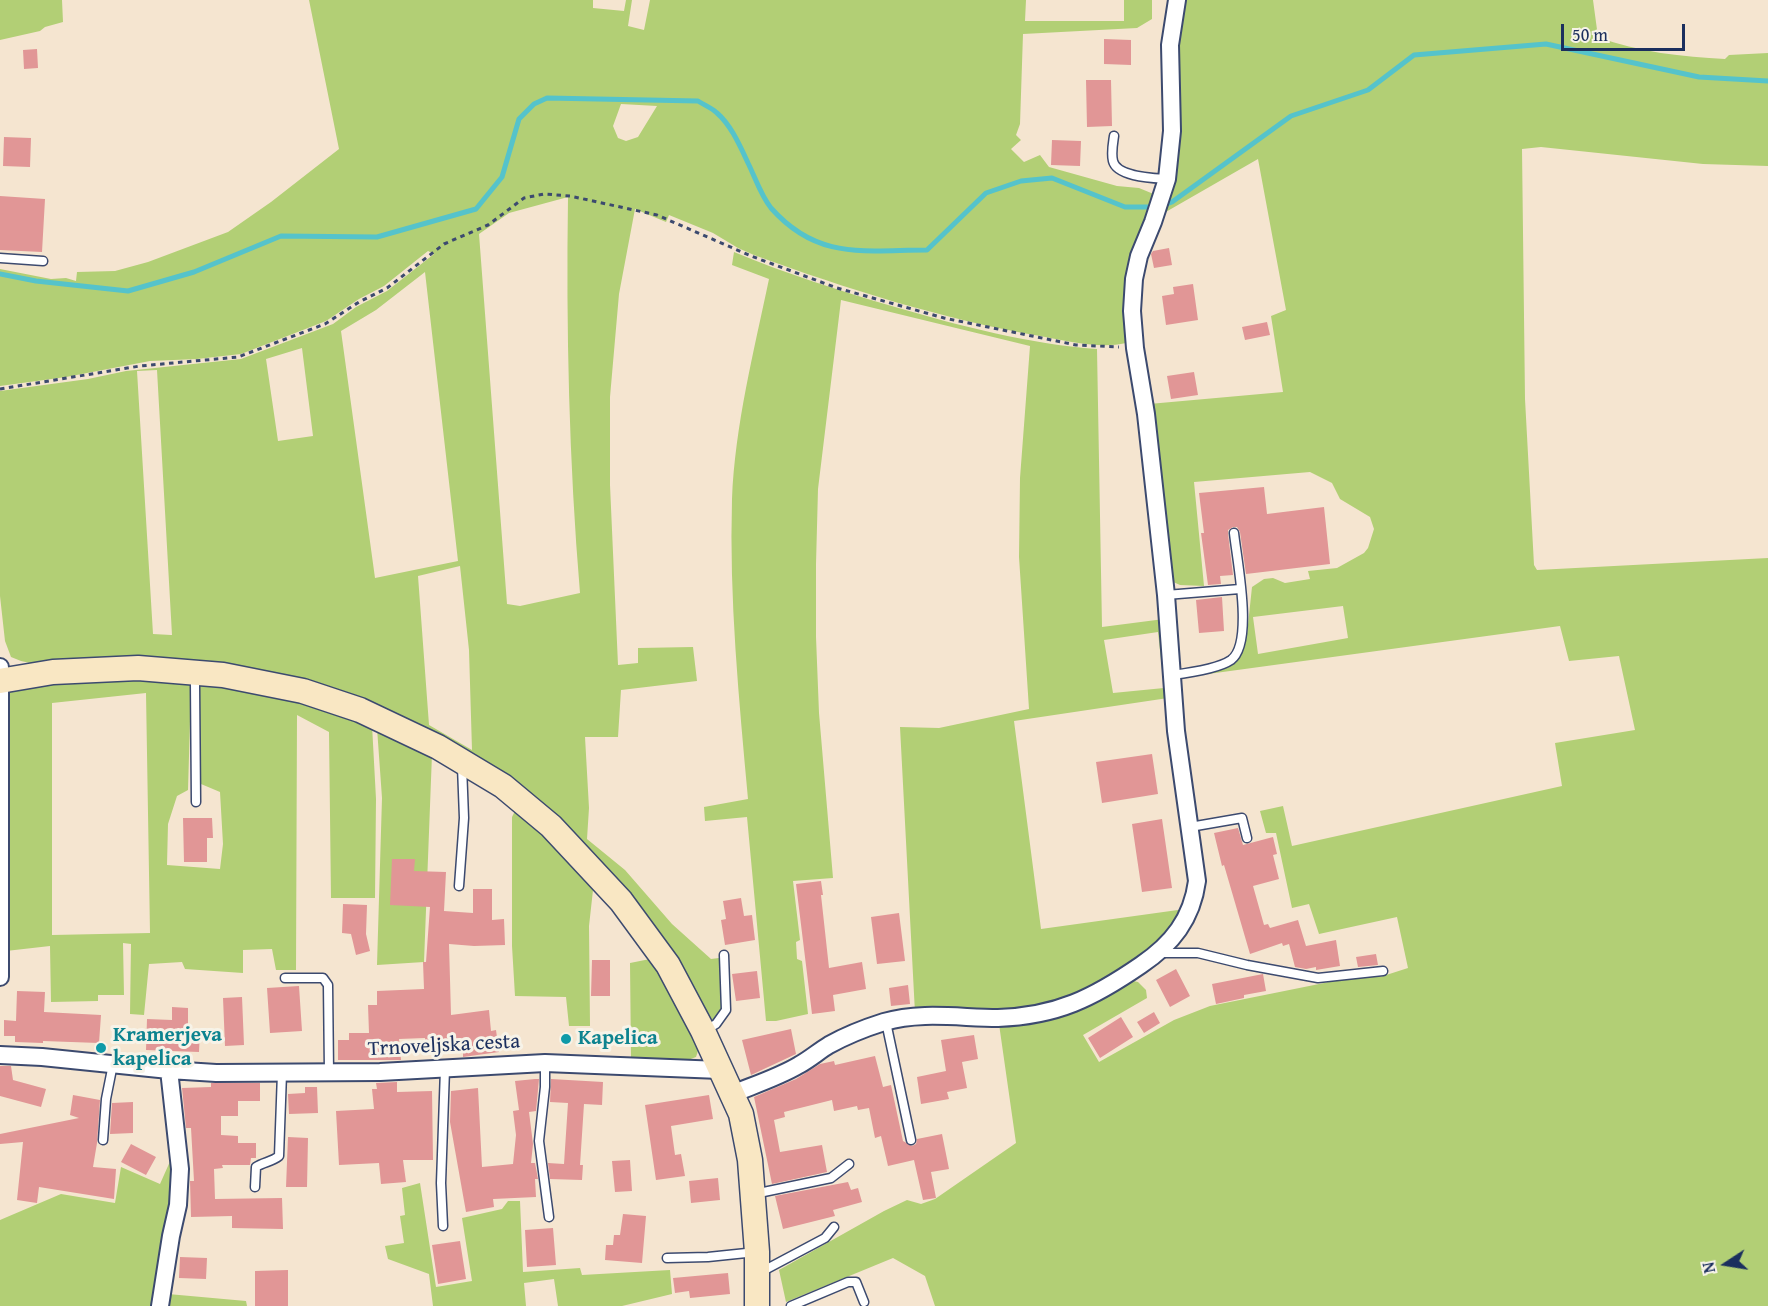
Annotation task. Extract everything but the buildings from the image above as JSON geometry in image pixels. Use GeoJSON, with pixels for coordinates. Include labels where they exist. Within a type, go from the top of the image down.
{"type":"FeatureCollection","features":[{"type":"Feature","properties":{"kind":"street"},"geometry":{"type":"LineString","coordinates":[[732,1094],[798,1066],[828,1045],[853,1033],[886,1022],[913,1017],[999,1018],[1062,1009],[1098,993],[1158,953],[1188,916],[1195,901],[1197,881],[1176,731],[1166,595],[1132,311],[1134,279],[1139,256],[1167,179],[1172,131],[1170,45],[1177,0]]}},
{"type":"Feature","properties":{"kind":"street"},"geometry":{"type":"LineString","coordinates":[[0,667],[0,977]]}},
{"type":"Feature","properties":{"kind":"street"},"geometry":{"type":"LineString","coordinates":[[0,681],[53,672],[138,668],[223,675],[303,691],[360,710],[461,760],[503,786],[551,826],[621,901],[668,965],[703,1031],[741,1114],[754,1194],[757,1306]]}},
{"type":"Feature","properties":{"kind":"street","name":"Trnoveljska cesta"},"geometry":{"type":"LineString","coordinates":[[0,1055],[216,1073],[380,1072],[544,1063],[720,1070]]}},
{"type":"Feature","properties":{"kind":"street"},"geometry":{"type":"LineString","coordinates":[[160,1306],[178,1205],[180,1169],[169,1070]]}},
{"type":"Feature","properties":{"kind":"lane"},"geometry":{"type":"LineString","coordinates":[[1114,136],[1113,163],[1119,169],[1136,175],[1167,179]]}},
{"type":"Feature","properties":{"kind":"lane"},"geometry":{"type":"LineString","coordinates":[[0,258],[43,261]]}},
{"type":"Feature","properties":{"kind":"lane"},"geometry":{"type":"LineString","coordinates":[[1172,675],[1203,669],[1232,659],[1238,650],[1244,634],[1244,610],[1234,534]]}},
{"type":"Feature","properties":{"kind":"lane"},"geometry":{"type":"LineString","coordinates":[[1166,595],[1240,589]]}},
{"type":"Feature","properties":{"kind":"lane"},"geometry":{"type":"LineString","coordinates":[[192,671],[195,684],[196,802]]}},
{"type":"Feature","properties":{"kind":"lane"},"geometry":{"type":"LineString","coordinates":[[459,886],[464,818],[461,760]]}},
{"type":"Feature","properties":{"kind":"lane"},"geometry":{"type":"LineString","coordinates":[[1190,827],[1242,818],[1247,838]]}},
{"type":"Feature","properties":{"kind":"lane"},"geometry":{"type":"LineString","coordinates":[[1158,953],[1198,953],[1318,978],[1383,971]]}},
{"type":"Feature","properties":{"kind":"lane"},"geometry":{"type":"LineString","coordinates":[[703,1031],[716,1024],[726,1010],[724,955]]}},
{"type":"Feature","properties":{"kind":"lane"},"geometry":{"type":"LineString","coordinates":[[285,978],[323,978],[328,985],[329,1072]]}},
{"type":"Feature","properties":{"kind":"lane"},"geometry":{"type":"LineString","coordinates":[[886,1022],[911,1140]]}},
{"type":"Feature","properties":{"kind":"lane"},"geometry":{"type":"LineString","coordinates":[[544,1063],[540,1141],[549,1217]]}},
{"type":"Feature","properties":{"kind":"lane"},"geometry":{"type":"LineString","coordinates":[[103,1140],[106,1099],[113,1064]]}},
{"type":"Feature","properties":{"kind":"lane"},"geometry":{"type":"LineString","coordinates":[[443,1226],[441,1149],[445,1069]]}},
{"type":"Feature","properties":{"kind":"lane"},"geometry":{"type":"LineString","coordinates":[[255,1187],[256,1167],[279,1156],[282,1073]]}},
{"type":"Feature","properties":{"kind":"lane"},"geometry":{"type":"LineString","coordinates":[[754,1194],[831,1178],[849,1164]]}},
{"type":"Feature","properties":{"kind":"lane"},"geometry":{"type":"LineString","coordinates":[[667,1258],[708,1257],[757,1263],[825,1238],[834,1227]]}},
{"type":"Feature","properties":{"kind":"lane"},"geometry":{"type":"LineString","coordinates":[[791,1306],[848,1282],[856,1282],[864,1302]]}},
{"type":"Feature","properties":{"kind":"path"},"geometry":{"type":"LineString","coordinates":[[0,389],[140,366],[238,357],[325,324],[359,302],[387,288],[444,244],[488,225],[524,198],[544,194],[570,196],[657,215],[751,256],[837,288],[944,318],[1076,345],[1135,348]]}},
{"type":"Feature","properties":{"kind":"green space"},"geometry":{"type":"Polygon","coordinates":[[[0,0],[62,0],[63,22],[45,27],[40,31],[0,40],[0,0]]]}},
{"type":"Feature","properties":{"kind":"green space"},"geometry":{"type":"Polygon","coordinates":[[[309,0],[593,0],[593,8],[624,11],[626,0],[632,0],[628,26],[644,30],[650,0],[1026,0],[1025,21],[1124,21],[1124,0],[1152,0],[1152,19],[1137,28],[1023,34],[1020,124],[1016,135],[1021,140],[1011,149],[1024,162],[1040,155],[1049,167],[1117,186],[1139,188],[1156,195],[1126,343],[1094,345],[1072,342],[931,312],[824,280],[754,255],[713,233],[669,215],[666,222],[635,209],[619,294],[610,397],[610,485],[618,665],[638,663],[638,648],[693,647],[697,681],[621,690],[618,737],[585,737],[589,808],[587,839],[625,870],[672,924],[711,959],[719,958],[724,1011],[715,1020],[709,1020],[514,786],[234,666],[173,658],[124,656],[30,663],[11,657],[5,641],[0,596],[0,391],[88,379],[126,371],[241,359],[333,324],[356,307],[387,291],[434,254],[428,251],[384,286],[326,321],[241,354],[150,361],[66,377],[0,386],[0,269],[51,279],[66,278],[76,281],[77,272],[115,271],[148,262],[228,232],[339,149],[309,0]],[[621,104],[613,126],[618,138],[626,141],[638,137],[657,106],[621,104]],[[568,197],[509,213],[479,234],[507,604],[520,606],[580,593],[569,395],[568,197]],[[425,272],[376,310],[341,331],[375,578],[458,561],[425,272]],[[302,348],[266,359],[278,441],[313,436],[302,348]],[[157,370],[137,371],[153,634],[172,635],[157,370]],[[460,566],[418,576],[429,725],[472,750],[469,650],[460,566]]]}},
{"type":"Feature","properties":{"kind":"green space"},"geometry":{"type":"Polygon","coordinates":[[[1182,0],[1593,0],[1598,37],[1613,42],[1661,53],[1709,58],[1725,59],[1729,55],[1768,53],[1768,166],[1703,164],[1541,147],[1522,149],[1525,399],[1534,565],[1537,570],[1768,558],[1768,1306],[935,1306],[925,1276],[893,1258],[786,1302],[779,1270],[907,1200],[921,1204],[935,1199],[1016,1143],[999,1024],[1129,980],[1138,982],[1146,990],[1147,998],[1083,1035],[1099,1062],[1174,1020],[1210,1006],[1334,981],[1370,976],[1380,977],[1408,968],[1397,917],[1319,934],[1309,904],[1292,908],[1276,833],[1266,833],[1260,811],[1283,806],[1292,846],[1562,786],[1555,743],[1635,730],[1619,656],[1569,661],[1560,626],[1208,674],[1207,670],[1241,650],[1247,634],[1252,587],[1264,579],[1273,578],[1285,583],[1310,579],[1308,571],[1337,568],[1364,553],[1374,529],[1370,517],[1340,499],[1332,483],[1310,472],[1194,482],[1204,586],[1180,585],[1171,581],[1149,404],[1283,392],[1271,316],[1286,310],[1258,159],[1164,213],[1182,0]],[[1343,606],[1253,617],[1258,654],[1348,638],[1343,606]]]}},
{"type":"Feature","properties":{"kind":"green space"},"geometry":{"type":"Polygon","coordinates":[[[734,252],[834,288],[945,321],[1020,339],[1097,349],[1102,627],[1164,619],[1168,698],[1014,721],[1041,929],[1185,909],[1156,948],[1095,989],[1039,1009],[915,1013],[900,727],[939,728],[1029,709],[1019,557],[1020,478],[1030,346],[841,300],[818,489],[816,564],[819,713],[833,878],[793,881],[800,940],[796,942],[797,959],[802,961],[808,1014],[766,1021],[747,817],[705,821],[704,807],[748,799],[733,612],[732,499],[741,416],[769,279],[732,265],[734,252]],[[1158,632],[1104,640],[1113,693],[1164,688],[1158,632]]]}},
{"type":"Feature","properties":{"kind":"green space"},"geometry":{"type":"Polygon","coordinates":[[[52,680],[188,680],[191,687],[188,790],[177,796],[168,824],[167,865],[220,869],[223,844],[220,792],[201,784],[198,689],[203,680],[262,689],[372,725],[376,799],[375,898],[331,898],[329,732],[297,715],[296,970],[276,970],[272,949],[243,950],[243,973],[185,969],[182,962],[149,964],[144,1015],[130,1014],[131,944],[123,943],[124,995],[98,995],[98,1001],[51,1002],[50,946],[6,951],[6,695],[10,688],[52,680]],[[146,693],[52,703],[52,935],[150,933],[146,693]]]}},
{"type":"Feature","properties":{"kind":"green space"},"geometry":{"type":"Polygon","coordinates":[[[377,728],[432,754],[424,962],[377,965],[382,798],[377,728]]]}},
{"type":"Feature","properties":{"kind":"green space"},"geometry":{"type":"Polygon","coordinates":[[[516,809],[594,881],[589,926],[590,1026],[569,1026],[566,997],[515,996],[512,946],[512,817],[516,809]]]}},
{"type":"Feature","properties":{"kind":"green space"},"geometry":{"type":"Polygon","coordinates":[[[654,960],[699,1048],[696,1057],[688,1060],[631,1057],[630,963],[654,960]]]}},
{"type":"Feature","properties":{"kind":"green space"},"geometry":{"type":"Polygon","coordinates":[[[172,1157],[176,1169],[155,1306],[0,1306],[0,1220],[61,1194],[115,1203],[121,1167],[160,1184],[172,1157]]]}},
{"type":"Feature","properties":{"kind":"green space"},"geometry":{"type":"Polygon","coordinates":[[[420,1183],[436,1287],[472,1281],[462,1218],[502,1209],[508,1201],[520,1201],[523,1272],[580,1268],[582,1275],[670,1270],[672,1294],[622,1306],[558,1306],[554,1279],[524,1283],[526,1306],[433,1306],[429,1274],[388,1259],[385,1246],[404,1243],[400,1216],[405,1215],[402,1188],[420,1183]]]}},
{"type":"Feature","properties":{"kind":"green space"},"geometry":{"type":"Polygon","coordinates":[[[168,1294],[246,1301],[247,1306],[165,1306],[168,1294]]]}},
{"type":"Feature","properties":{"kind":"waterway"},"geometry":{"type":"LineString","coordinates":[[0,274],[36,281],[128,291],[194,272],[281,236],[377,237],[476,209],[502,177],[519,119],[534,104],[547,98],[698,101],[715,111],[727,123],[764,198],[789,225],[806,237],[825,245],[843,249],[883,251],[927,250],[986,193],[1021,181],[1052,178],[1125,207],[1159,207],[1172,202],[1291,116],[1368,90],[1414,55],[1546,44],[1699,77],[1768,81]]}},
{"type":"Feature","properties":{"kind":"place","name":"Kapelica"},"geometry":{"type":"Point","coordinates":[566,1039]}},
{"type":"Feature","properties":{"kind":"place","name":"Kramerjeva kapelica"},"geometry":{"type":"Point","coordinates":[101,1048]}}]}
